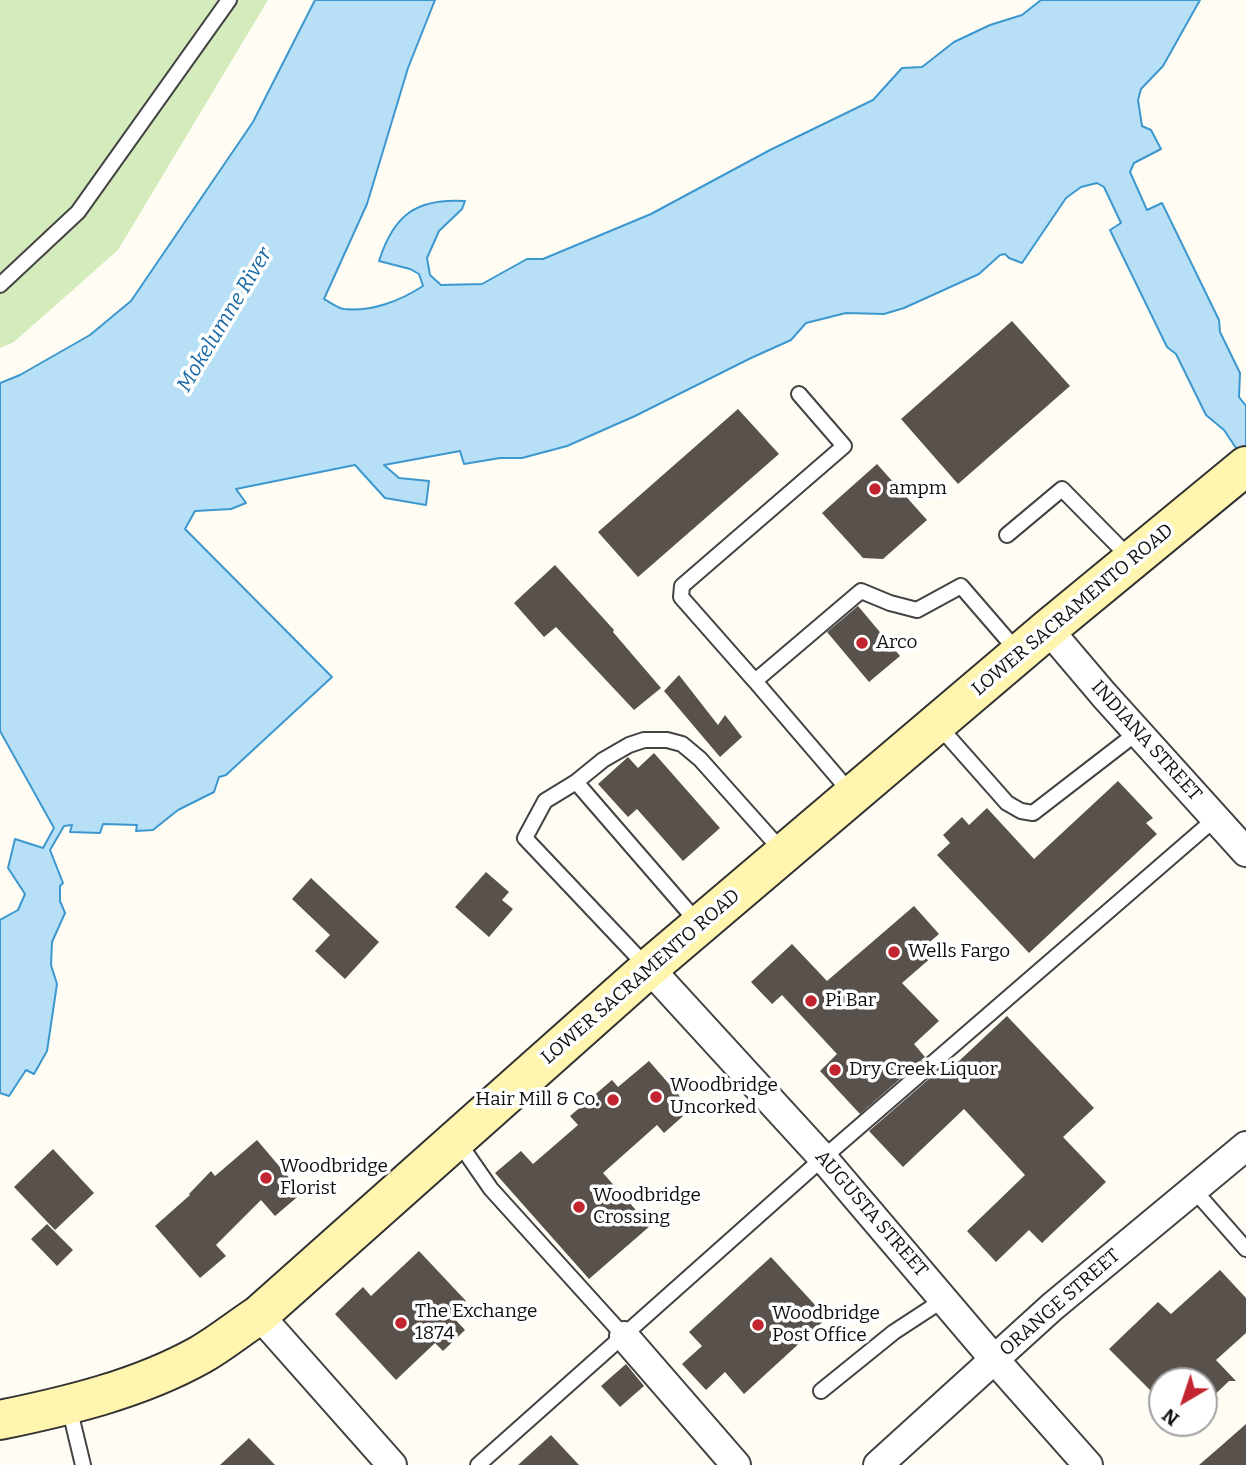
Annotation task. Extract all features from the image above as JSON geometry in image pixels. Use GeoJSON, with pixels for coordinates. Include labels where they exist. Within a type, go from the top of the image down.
{"type":"FeatureCollection","features":[{"type":"Feature","properties":{"kind":"main road","name":"LOWER SACRAMENTO ROAD"},"geometry":{"type":"LineString","coordinates":[[0,1420],[69,1406],[166,1371],[200,1354],[259,1315],[649,968],[1019,653],[1240,471]]}},
{"type":"Feature","properties":{"kind":"street","name":"INDIANA STREET"},"geometry":{"type":"LineString","coordinates":[[1048,629],[1246,852]]}},
{"type":"Feature","properties":{"kind":"street","name":"AUGUSTA STREET"},"geometry":{"type":"LineString","coordinates":[[649,968],[823,1158],[1087,1465]]}},
{"type":"Feature","properties":{"kind":"street","name":"ORANGE STREET"},"geometry":{"type":"LineString","coordinates":[[878,1465],[1052,1307],[1246,1146]]}},
{"type":"Feature","properties":{"kind":"street"},"geometry":{"type":"LineString","coordinates":[[259,1315],[392,1465]]}},
{"type":"Feature","properties":{"kind":"street"},"geometry":{"type":"LineString","coordinates":[[624,1336],[736,1465]]}},
{"type":"Feature","properties":{"kind":"lane"},"geometry":{"type":"LineString","coordinates":[[0,285],[78,212],[229,0]]}},
{"type":"Feature","properties":{"kind":"lane"},"geometry":{"type":"LineString","coordinates":[[799,394],[844,446],[682,586],[681,597],[853,795]]}},
{"type":"Feature","properties":{"kind":"lane"},"geometry":{"type":"LineString","coordinates":[[1007,535],[1062,489],[1132,560]]}},
{"type":"Feature","properties":{"kind":"lane"},"geometry":{"type":"LineString","coordinates":[[755,681],[861,590],[890,603],[917,610],[961,586],[1019,653]]}},
{"type":"Feature","properties":{"kind":"lane"},"geometry":{"type":"LineString","coordinates":[[937,724],[1007,803],[1021,811],[1033,813],[1138,732]]}},
{"type":"Feature","properties":{"kind":"lane"},"geometry":{"type":"LineString","coordinates":[[649,968],[525,838],[545,801],[629,745],[644,740],[667,740],[682,744],[700,759],[784,853]]}},
{"type":"Feature","properties":{"kind":"lane"},"geometry":{"type":"LineString","coordinates":[[576,782],[700,925]]}},
{"type":"Feature","properties":{"kind":"lane"},"geometry":{"type":"LineString","coordinates":[[478,1465],[823,1158],[1216,818]]}},
{"type":"Feature","properties":{"kind":"lane"},"geometry":{"type":"LineString","coordinates":[[457,1139],[491,1189],[624,1336]]}},
{"type":"Feature","properties":{"kind":"lane"},"geometry":{"type":"LineString","coordinates":[[1194,1190],[1246,1249]]}},
{"type":"Feature","properties":{"kind":"lane"},"geometry":{"type":"LineString","coordinates":[[821,1391],[894,1332],[943,1300]]}},
{"type":"Feature","properties":{"kind":"lane"},"geometry":{"type":"LineString","coordinates":[[69,1406],[83,1465]]}},
{"type":"Feature","properties":{"kind":"green space"},"geometry":{"type":"Polygon","coordinates":[[[0,0],[268,0],[118,250],[14,342],[0,348],[0,0]]]}},
{"type":"Feature","properties":{"kind":"water","name":"Mokelumne River"},"geometry":{"type":"Polygon","coordinates":[[[315,0],[435,0],[408,68],[367,204],[324,299],[341,308],[365,309],[385,304],[423,286],[419,274],[379,261],[392,231],[410,212],[421,206],[433,202],[465,201],[462,209],[439,231],[427,258],[430,275],[441,285],[482,284],[527,259],[543,259],[651,214],[770,150],[873,100],[902,68],[922,67],[954,42],[990,25],[1022,15],[1041,0],[1200,0],[1163,66],[1141,89],[1138,100],[1142,126],[1151,130],[1161,149],[1134,163],[1130,172],[1147,210],[1162,203],[1219,320],[1220,332],[1240,373],[1239,397],[1246,406],[1246,463],[1224,430],[1206,415],[1176,354],[1167,347],[1110,230],[1121,223],[1104,187],[1097,183],[1081,187],[1066,198],[1022,263],[1005,254],[1000,255],[979,274],[904,308],[884,314],[846,313],[806,323],[791,340],[567,446],[522,458],[500,458],[464,464],[460,451],[384,465],[399,478],[429,481],[426,505],[385,498],[355,465],[236,489],[246,503],[231,509],[195,511],[185,529],[332,677],[226,775],[219,777],[214,792],[178,810],[153,830],[136,831],[137,825],[103,824],[100,833],[70,832],[72,825],[64,826],[50,850],[63,883],[60,886],[60,901],[65,913],[52,942],[51,965],[57,984],[47,1051],[34,1074],[26,1070],[9,1096],[0,1093],[0,920],[18,910],[25,894],[8,868],[15,839],[43,848],[54,828],[0,731],[0,383],[20,375],[90,335],[131,301],[253,122],[315,0]]]}},
{"type":"Feature","properties":{"kind":"building"},"geometry":{"type":"Polygon","coordinates":[[[1012,321],[1070,386],[958,484],[901,419],[1012,321]]]}},
{"type":"Feature","properties":{"kind":"building"},"geometry":{"type":"Polygon","coordinates":[[[738,409],[779,454],[638,577],[598,532],[738,409]]]}},
{"type":"Feature","properties":{"kind":"building","name":"ampm"},"geometry":{"type":"Polygon","coordinates":[[[877,464],[927,520],[883,559],[863,558],[822,513],[877,464]]]}},
{"type":"Feature","properties":{"kind":"building"},"geometry":{"type":"Polygon","coordinates":[[[555,565],[614,630],[661,688],[634,710],[556,627],[544,637],[514,603],[555,565]]]}},
{"type":"Feature","properties":{"kind":"building","name":"Arco"},"geometry":{"type":"Polygon","coordinates":[[[858,606],[900,656],[869,682],[827,632],[858,606]]]}},
{"type":"Feature","properties":{"kind":"building"},"geometry":{"type":"Polygon","coordinates":[[[679,675],[718,725],[725,715],[742,737],[720,757],[664,691],[679,675]]]}},
{"type":"Feature","properties":{"kind":"building"},"geometry":{"type":"Polygon","coordinates":[[[654,753],[720,828],[683,861],[637,809],[628,817],[598,784],[628,757],[638,768],[654,753]]]}},
{"type":"Feature","properties":{"kind":"building"},"geometry":{"type":"Polygon","coordinates":[[[1118,781],[1153,818],[1146,823],[1157,834],[1029,953],[937,855],[950,843],[943,835],[962,817],[969,825],[987,808],[1034,859],[1118,781]]]}},
{"type":"Feature","properties":{"kind":"building"},"geometry":{"type":"Polygon","coordinates":[[[486,872],[509,892],[502,900],[513,909],[489,937],[455,907],[486,872]]]}},
{"type":"Feature","properties":{"kind":"building"},"geometry":{"type":"Polygon","coordinates":[[[311,878],[379,942],[345,979],[315,951],[330,935],[292,899],[311,878]]]}},
{"type":"Feature","properties":{"kind":"building"},"geometry":{"type":"Polygon","coordinates":[[[914,906],[939,934],[924,947],[932,957],[902,983],[939,1021],[914,1044],[925,1057],[860,1114],[820,1071],[837,1054],[782,995],[772,1004],[751,982],[792,944],[827,981],[914,906]]]}},
{"type":"Feature","properties":{"kind":"building"},"geometry":{"type":"Polygon","coordinates":[[[1007,1016],[1094,1108],[1063,1137],[1106,1182],[1042,1243],[1029,1230],[996,1262],[967,1231],[1025,1175],[964,1109],[903,1167],[869,1131],[938,1071],[943,1076],[1007,1016]]]}},
{"type":"Feature","properties":{"kind":"building"},"geometry":{"type":"Polygon","coordinates":[[[649,1061],[691,1109],[664,1133],[657,1125],[603,1173],[650,1226],[589,1279],[495,1173],[521,1151],[533,1164],[578,1125],[570,1116],[612,1080],[618,1087],[649,1061]]]}},
{"type":"Feature","properties":{"kind":"building"},"geometry":{"type":"Polygon","coordinates":[[[257,1140],[302,1193],[275,1216],[261,1200],[216,1245],[226,1256],[200,1278],[155,1226],[190,1195],[211,1171],[215,1176],[257,1140]]]}},
{"type":"Feature","properties":{"kind":"building"},"geometry":{"type":"Polygon","coordinates":[[[53,1149],[94,1193],[55,1230],[14,1187],[53,1149]]]}},
{"type":"Feature","properties":{"kind":"building"},"geometry":{"type":"Polygon","coordinates":[[[47,1224],[73,1250],[57,1266],[31,1239],[47,1224]]]}},
{"type":"Feature","properties":{"kind":"building","name":"The Exchange 1874"},"geometry":{"type":"Polygon","coordinates":[[[419,1251],[466,1301],[451,1315],[465,1330],[443,1351],[435,1343],[396,1380],[335,1314],[363,1287],[371,1296],[419,1251]]]}},
{"type":"Feature","properties":{"kind":"building","name":"Woodbridge Post Office"},"geometry":{"type":"Polygon","coordinates":[[[771,1257],[827,1318],[744,1394],[725,1372],[706,1390],[682,1364],[702,1346],[689,1332],[771,1257]]]}},
{"type":"Feature","properties":{"kind":"building"},"geometry":{"type":"Polygon","coordinates":[[[1220,1270],[1246,1298],[1246,1333],[1216,1360],[1236,1381],[1229,1381],[1218,1392],[1218,1367],[1148,1367],[1148,1388],[1109,1349],[1158,1302],[1171,1314],[1220,1270]]]}},
{"type":"Feature","properties":{"kind":"building"},"geometry":{"type":"Polygon","coordinates":[[[626,1364],[644,1386],[620,1407],[601,1386],[626,1364]]]}},
{"type":"Feature","properties":{"kind":"building"},"geometry":{"type":"Polygon","coordinates":[[[1246,1424],[1246,1465],[1199,1465],[1221,1446],[1246,1424]]]}},
{"type":"Feature","properties":{"kind":"building"},"geometry":{"type":"Polygon","coordinates":[[[551,1435],[579,1465],[518,1465],[551,1435]]]}},
{"type":"Feature","properties":{"kind":"building"},"geometry":{"type":"Polygon","coordinates":[[[249,1438],[275,1465],[220,1465],[249,1438]]]}},
{"type":"Feature","properties":{"kind":"place","name":"ampm"},"geometry":{"type":"Point","coordinates":[875,489]}},
{"type":"Feature","properties":{"kind":"place","name":"Arco"},"geometry":{"type":"Point","coordinates":[862,643]}},
{"type":"Feature","properties":{"kind":"place","name":"Wells Fargo"},"geometry":{"type":"Point","coordinates":[894,952]}},
{"type":"Feature","properties":{"kind":"place","name":"Pi Bar"},"geometry":{"type":"Point","coordinates":[811,1001]}},
{"type":"Feature","properties":{"kind":"place","name":"Dry Creek Liquor"},"geometry":{"type":"Point","coordinates":[835,1070]}},
{"type":"Feature","properties":{"kind":"place","name":"Woodbridge Uncorked"},"geometry":{"type":"Point","coordinates":[656,1097]}},
{"type":"Feature","properties":{"kind":"place","name":"Hair Mill & Co."},"geometry":{"type":"Point","coordinates":[613,1100]}},
{"type":"Feature","properties":{"kind":"place","name":"Woodbridge Florist"},"geometry":{"type":"Point","coordinates":[266,1178]}},
{"type":"Feature","properties":{"kind":"place","name":"Woodbridge Crossing"},"geometry":{"type":"Point","coordinates":[579,1207]}},
{"type":"Feature","properties":{"kind":"place","name":"The Exchange 1874"},"geometry":{"type":"Point","coordinates":[401,1323]}},
{"type":"Feature","properties":{"kind":"place","name":"Woodbridge Post Office"},"geometry":{"type":"Point","coordinates":[758,1325]}}]}
